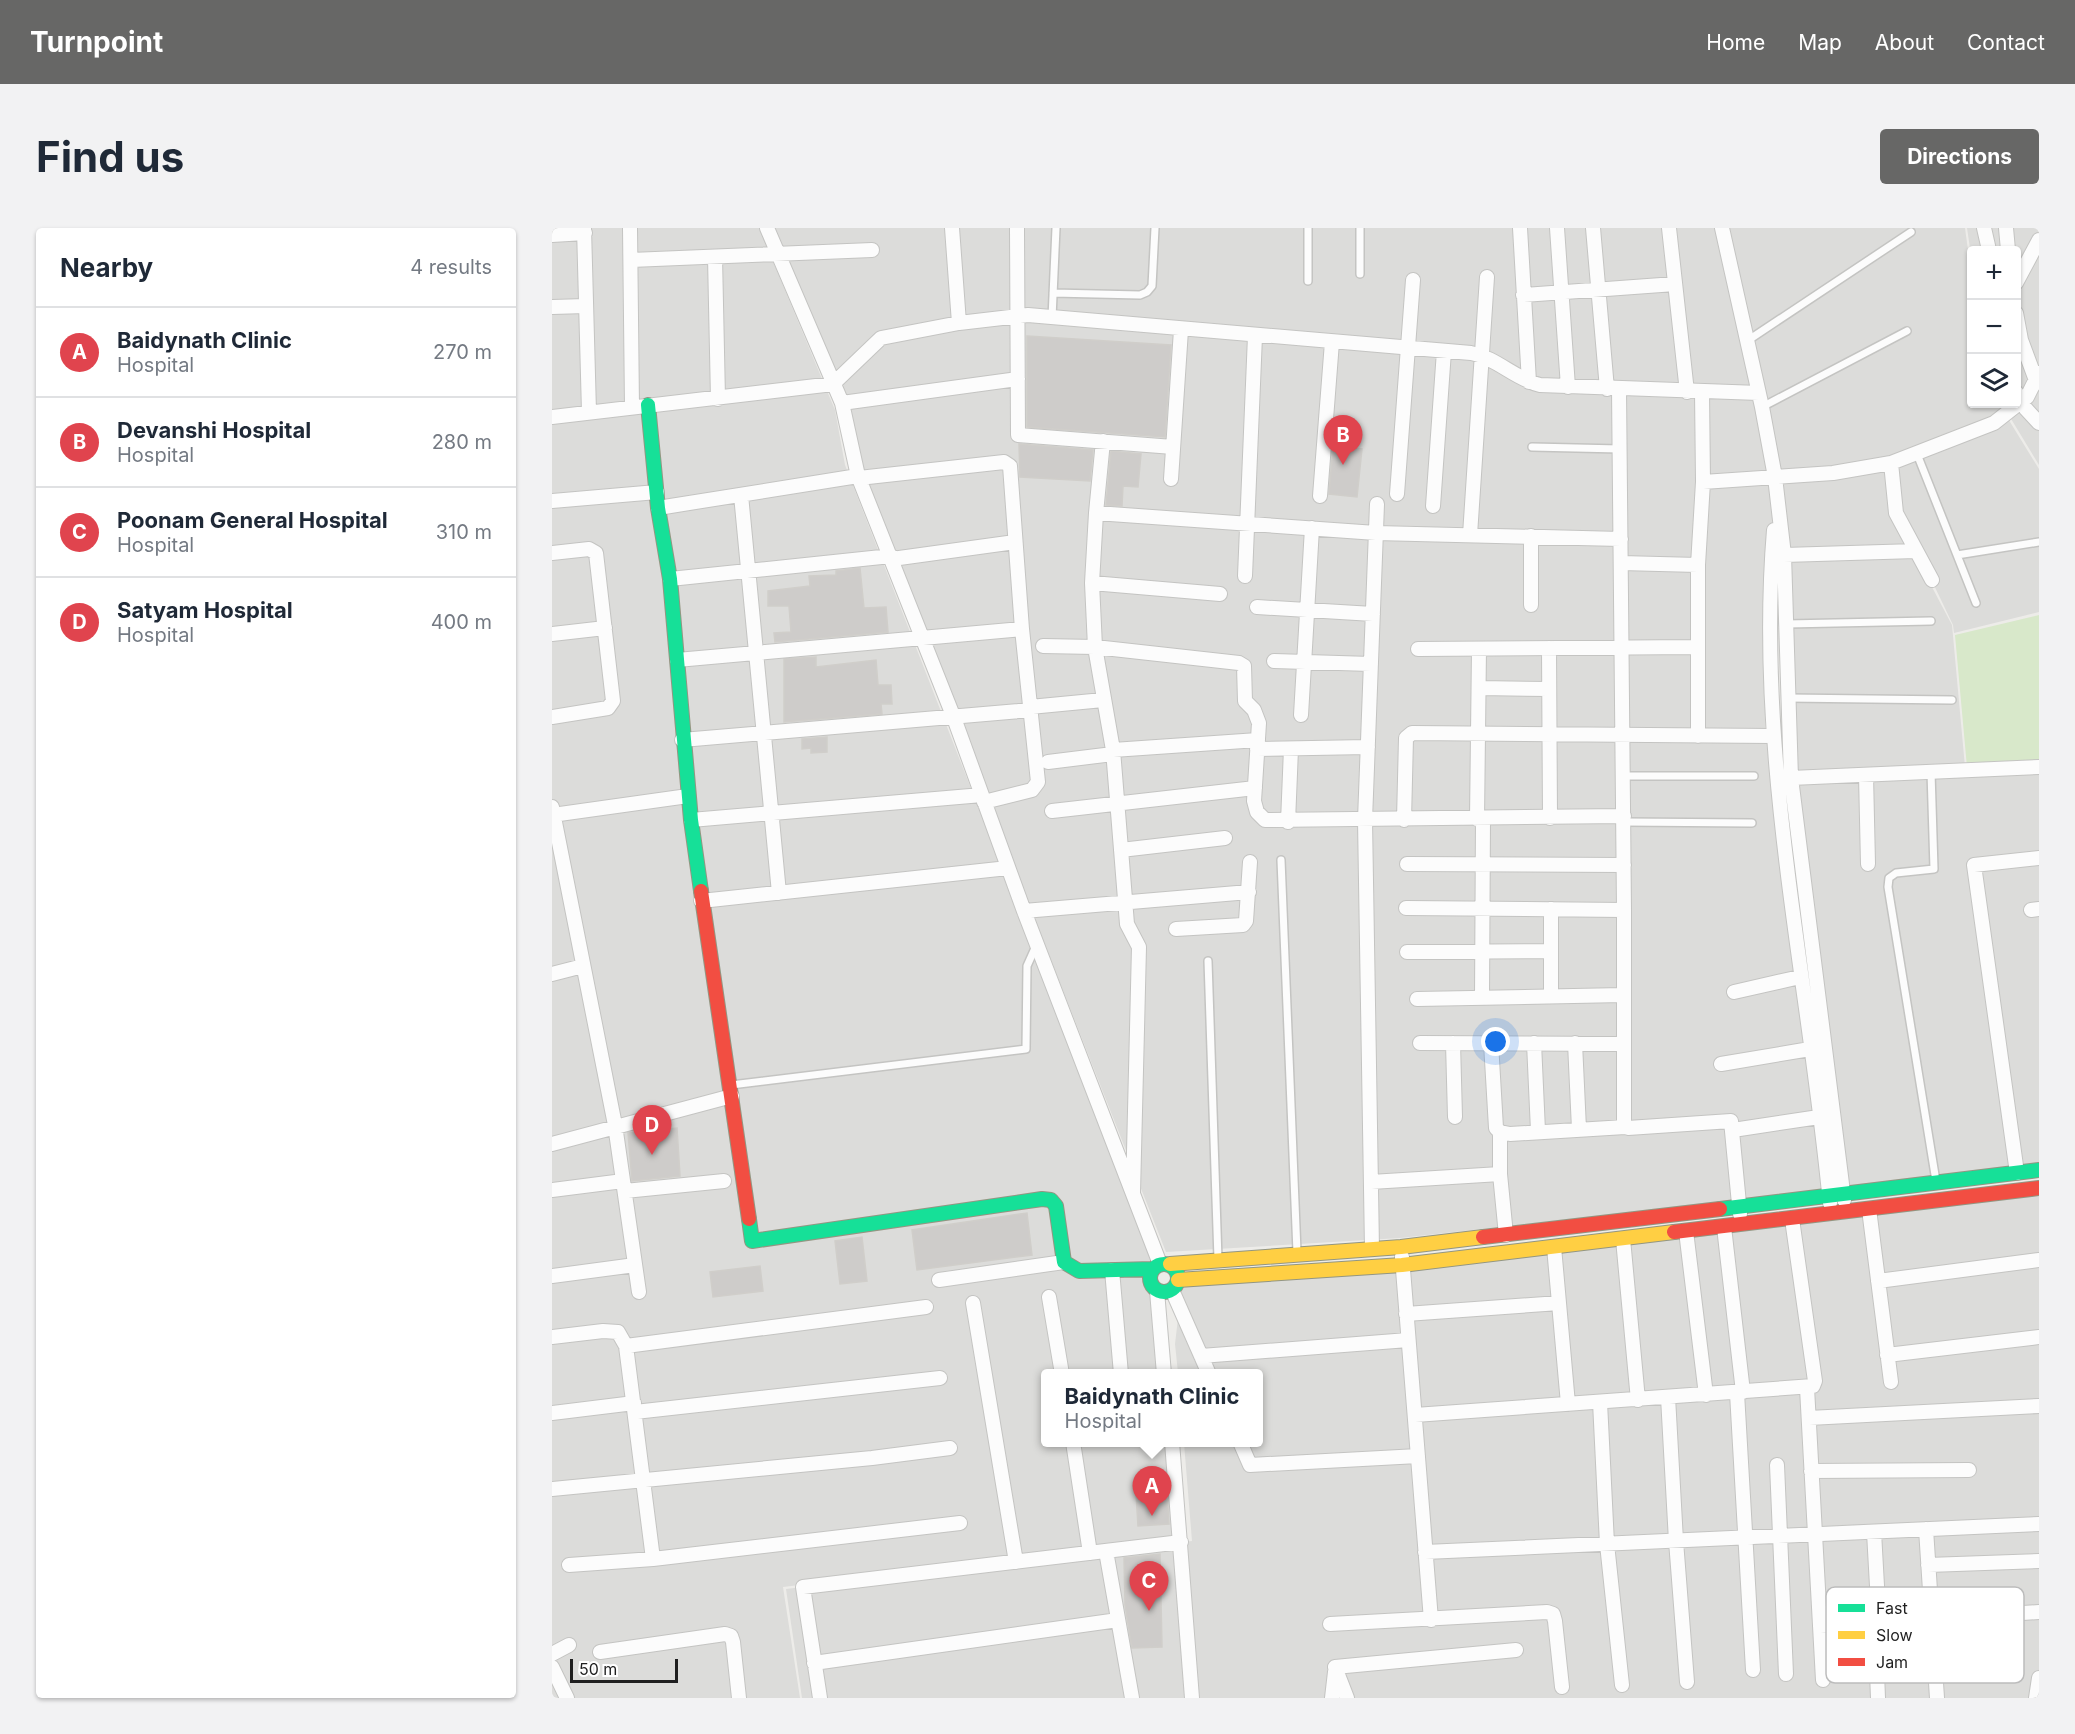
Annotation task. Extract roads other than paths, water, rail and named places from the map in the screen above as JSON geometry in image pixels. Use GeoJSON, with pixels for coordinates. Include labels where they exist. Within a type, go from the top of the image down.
{"type":"FeatureCollection","features":[{"type":"Feature","properties":{"kind":"street"},"geometry":{"type":"LineString","coordinates":[[630,228],[632,407]]}},
{"type":"Feature","properties":{"kind":"street"},"geometry":{"type":"LineString","coordinates":[[767,228],[842,403],[858,477],[954,718],[1024,911],[1161,1266],[1178,1273],[1175,1285],[1207,1369]]}},
{"type":"Feature","properties":{"kind":"street"},"geometry":{"type":"LineString","coordinates":[[952,228],[959,323]]}},
{"type":"Feature","properties":{"kind":"street"},"geometry":{"type":"LineString","coordinates":[[1017,228],[1018,435],[1173,447]]}},
{"type":"Feature","properties":{"kind":"street"},"geometry":{"type":"LineString","coordinates":[[1520,228],[1529,382]]}},
{"type":"Feature","properties":{"kind":"street"},"geometry":{"type":"LineString","coordinates":[[1557,228],[1568,387]]}},
{"type":"Feature","properties":{"kind":"street"},"geometry":{"type":"LineString","coordinates":[[1593,228],[1598,290],[1620,449],[1625,1127]]}},
{"type":"Feature","properties":{"kind":"street"},"geometry":{"type":"LineString","coordinates":[[1669,228],[1687,392]]}},
{"type":"Feature","properties":{"kind":"street"},"geometry":{"type":"LineString","coordinates":[[1722,228],[1762,407],[1775,477],[1784,555],[1791,778],[1838,1213]]}},
{"type":"Feature","properties":{"kind":"street"},"geometry":{"type":"LineString","coordinates":[[1984,228],[1988,246]]}},
{"type":"Feature","properties":{"kind":"street"},"geometry":{"type":"LineString","coordinates":[[2006,228],[2008,246]]}},
{"type":"Feature","properties":{"kind":"street"},"geometry":{"type":"LineString","coordinates":[[552,235],[585,231],[589,412]]}},
{"type":"Feature","properties":{"kind":"street"},"geometry":{"type":"LineString","coordinates":[[2021,274],[2039,240]]}},
{"type":"Feature","properties":{"kind":"street"},"geometry":{"type":"LineString","coordinates":[[631,260],[872,250]]}},
{"type":"Feature","properties":{"kind":"street"},"geometry":{"type":"LineString","coordinates":[[715,257],[718,399]]}},
{"type":"Feature","properties":{"kind":"street"},"geometry":{"type":"LineString","coordinates":[[1470,535],[1487,277]]}},
{"type":"Feature","properties":{"kind":"street"},"geometry":{"type":"LineString","coordinates":[[1397,494],[1413,280]]}},
{"type":"Feature","properties":{"kind":"street"},"geometry":{"type":"LineString","coordinates":[[1524,295],[1675,284]]}},
{"type":"Feature","properties":{"kind":"street"},"geometry":{"type":"LineString","coordinates":[[552,307],[586,306]]}},
{"type":"Feature","properties":{"kind":"street"},"geometry":{"type":"LineString","coordinates":[[552,417],[833,384],[881,338],[959,323],[1019,317],[1407,347],[1481,355],[1529,382],[1568,387],[1759,393]]}},
{"type":"Feature","properties":{"kind":"street"},"geometry":{"type":"LineString","coordinates":[[1171,479],[1181,330]]}},
{"type":"Feature","properties":{"kind":"street"},"geometry":{"type":"LineString","coordinates":[[1245,576],[1255,336]]}},
{"type":"Feature","properties":{"kind":"street"},"geometry":{"type":"LineString","coordinates":[[2021,340],[2038,379],[2027,397],[2021,397]]}},
{"type":"Feature","properties":{"kind":"street"},"geometry":{"type":"LineString","coordinates":[[1320,496],[1332,342]]}},
{"type":"Feature","properties":{"kind":"street"},"geometry":{"type":"LineString","coordinates":[[1433,506],[1444,351]]}},
{"type":"Feature","properties":{"kind":"street"},"geometry":{"type":"LineString","coordinates":[[842,403],[1018,379]]}},
{"type":"Feature","properties":{"kind":"street"},"geometry":{"type":"LineString","coordinates":[[1698,736],[1698,565],[1702,482],[1702,392]]}},
{"type":"Feature","properties":{"kind":"street"},"geometry":{"type":"LineString","coordinates":[[2021,400],[2039,423]]}},
{"type":"Feature","properties":{"kind":"street"},"geometry":{"type":"LineString","coordinates":[[648,405],[658,508],[670,579],[688,796],[752,1241],[1042,1199],[1051,1200],[1059,1212],[1064,1262]]}},
{"type":"Feature","properties":{"kind":"street"},"geometry":{"type":"LineString","coordinates":[[1702,482],[1833,473],[1891,463],[1994,423],[2008,408]]}},
{"type":"Feature","properties":{"kind":"street"},"geometry":{"type":"LineString","coordinates":[[1103,441],[1092,583],[1095,647],[1113,752],[1127,924],[1139,947],[1133,1193]]}},
{"type":"Feature","properties":{"kind":"street"},"geometry":{"type":"LineString","coordinates":[[658,508],[858,477],[1007,462],[1010,466],[1022,629],[1038,777],[1035,787],[983,798],[691,819]]}},
{"type":"Feature","properties":{"kind":"street"},"geometry":{"type":"LineString","coordinates":[[1891,463],[1896,513],[1932,579]]}},
{"type":"Feature","properties":{"kind":"street"},"geometry":{"type":"LineString","coordinates":[[552,501],[657,492]]}},
{"type":"Feature","properties":{"kind":"street"},"geometry":{"type":"LineString","coordinates":[[741,495],[779,892]]}},
{"type":"Feature","properties":{"kind":"street"},"geometry":{"type":"LineString","coordinates":[[1777,501],[1772,557],[1773,736],[1800,977],[1819,1117],[1836,1196]]}},
{"type":"Feature","properties":{"kind":"street"},"geometry":{"type":"LineString","coordinates":[[1371,1249],[1365,820],[1377,504]]}},
{"type":"Feature","properties":{"kind":"street"},"geometry":{"type":"LineString","coordinates":[[1096,513],[1376,533],[1621,538]]}},
{"type":"Feature","properties":{"kind":"street"},"geometry":{"type":"LineString","coordinates":[[1301,715],[1312,528]]}},
{"type":"Feature","properties":{"kind":"street"},"geometry":{"type":"LineString","coordinates":[[1531,536],[1531,605]]}},
{"type":"Feature","properties":{"kind":"street"},"geometry":{"type":"LineString","coordinates":[[670,579],[892,558],[1015,542]]}},
{"type":"Feature","properties":{"kind":"street"},"geometry":{"type":"LineString","coordinates":[[552,553],[594,550],[613,704],[609,708],[552,717]]}},
{"type":"Feature","properties":{"kind":"street"},"geometry":{"type":"LineString","coordinates":[[1784,555],[1916,551]]}},
{"type":"Feature","properties":{"kind":"street"},"geometry":{"type":"LineString","coordinates":[[1621,563],[1698,565]]}},
{"type":"Feature","properties":{"kind":"street"},"geometry":{"type":"LineString","coordinates":[[1092,583],[1220,594]]}},
{"type":"Feature","properties":{"kind":"street"},"geometry":{"type":"LineString","coordinates":[[1257,608],[1373,614]]}},
{"type":"Feature","properties":{"kind":"street"},"geometry":{"type":"LineString","coordinates":[[552,634],[605,628]]}},
{"type":"Feature","properties":{"kind":"street"},"geometry":{"type":"LineString","coordinates":[[677,660],[1022,629]]}},
{"type":"Feature","properties":{"kind":"street"},"geometry":{"type":"LineString","coordinates":[[1042,646],[1095,647],[1239,663],[1245,671],[1245,701],[1257,716],[1254,801],[1260,817],[1265,820],[1288,822],[1624,819]]}},
{"type":"Feature","properties":{"kind":"street"},"geometry":{"type":"LineString","coordinates":[[1418,650],[1698,647]]}},
{"type":"Feature","properties":{"kind":"street"},"geometry":{"type":"LineString","coordinates":[[1549,648],[1550,818]]}},
{"type":"Feature","properties":{"kind":"street"},"geometry":{"type":"LineString","coordinates":[[1479,649],[1478,733],[1483,864],[1482,998]]}},
{"type":"Feature","properties":{"kind":"street"},"geometry":{"type":"LineString","coordinates":[[1274,661],[1371,663]]}},
{"type":"Feature","properties":{"kind":"street"},"geometry":{"type":"LineString","coordinates":[[1479,688],[1549,689]]}},
{"type":"Feature","properties":{"kind":"street"},"geometry":{"type":"LineString","coordinates":[[682,740],[954,718],[1103,700]]}},
{"type":"Feature","properties":{"kind":"street"},"geometry":{"type":"LineString","coordinates":[[1404,820],[1408,735],[1412,733],[1773,736]]}},
{"type":"Feature","properties":{"kind":"street"},"geometry":{"type":"LineString","coordinates":[[1048,762],[1113,752],[1257,745],[1291,749],[1368,747]]}},
{"type":"Feature","properties":{"kind":"street"},"geometry":{"type":"LineString","coordinates":[[1288,822],[1291,749]]}},
{"type":"Feature","properties":{"kind":"street"},"geometry":{"type":"LineString","coordinates":[[1791,778],[2039,767]]}},
{"type":"Feature","properties":{"kind":"street"},"geometry":{"type":"LineString","coordinates":[[1866,775],[1868,864]]}},
{"type":"Feature","properties":{"kind":"street"},"geometry":{"type":"LineString","coordinates":[[1052,811],[1255,788]]}},
{"type":"Feature","properties":{"kind":"street"},"geometry":{"type":"LineString","coordinates":[[639,1292],[615,1125],[552,812],[688,796]]}},
{"type":"Feature","properties":{"kind":"street"},"geometry":{"type":"LineString","coordinates":[[1121,850],[1226,838]]}},
{"type":"Feature","properties":{"kind":"street"},"geometry":{"type":"LineString","coordinates":[[2017,1173],[1974,865],[2039,858]]}},
{"type":"Feature","properties":{"kind":"street"},"geometry":{"type":"LineString","coordinates":[[1176,929],[1239,928],[1246,921],[1250,862]]}},
{"type":"Feature","properties":{"kind":"street"},"geometry":{"type":"LineString","coordinates":[[1407,864],[1624,865]]}},
{"type":"Feature","properties":{"kind":"street"},"geometry":{"type":"LineString","coordinates":[[702,902],[1008,868]]}},
{"type":"Feature","properties":{"kind":"street"},"geometry":{"type":"LineString","coordinates":[[1024,911],[1249,892]]}},
{"type":"Feature","properties":{"kind":"street"},"geometry":{"type":"LineString","coordinates":[[1406,908],[1624,910]]}},
{"type":"Feature","properties":{"kind":"street"},"geometry":{"type":"LineString","coordinates":[[1551,909],[1551,996]]}},
{"type":"Feature","properties":{"kind":"street"},"geometry":{"type":"LineString","coordinates":[[1407,952],[1551,951]]}},
{"type":"Feature","properties":{"kind":"street"},"geometry":{"type":"LineString","coordinates":[[552,974],[583,966]]}},
{"type":"Feature","properties":{"kind":"street"},"geometry":{"type":"LineString","coordinates":[[1734,992],[1800,977]]}},
{"type":"Feature","properties":{"kind":"street"},"geometry":{"type":"LineString","coordinates":[[1417,999],[1623,995]]}},
{"type":"Feature","properties":{"kind":"street"},"geometry":{"type":"LineString","coordinates":[[1420,1043],[1623,1044]]}},
{"type":"Feature","properties":{"kind":"street"},"geometry":{"type":"LineString","coordinates":[[1453,1043],[1455,1117]]}},
{"type":"Feature","properties":{"kind":"street"},"geometry":{"type":"LineString","coordinates":[[1491,1043],[1496,1128],[1500,1132],[1510,1134],[1731,1121],[1741,1225]]}},
{"type":"Feature","properties":{"kind":"street"},"geometry":{"type":"LineString","coordinates":[[1534,1043],[1538,1131]]}},
{"type":"Feature","properties":{"kind":"street"},"geometry":{"type":"LineString","coordinates":[[1575,1043],[1579,1129]]}},
{"type":"Feature","properties":{"kind":"street"},"geometry":{"type":"LineString","coordinates":[[1721,1064],[1810,1048]]}},
{"type":"Feature","properties":{"kind":"street"},"geometry":{"type":"LineString","coordinates":[[552,1144],[731,1091]]}},
{"type":"Feature","properties":{"kind":"street"},"geometry":{"type":"LineString","coordinates":[[1733,1130],[1819,1117]]}},
{"type":"Feature","properties":{"kind":"street"},"geometry":{"type":"LineString","coordinates":[[1500,1132],[1500,1174],[1509,1252]]}},
{"type":"Feature","properties":{"kind":"street"},"geometry":{"type":"LineString","coordinates":[[939,1280],[1064,1262],[1079,1271],[1112,1270],[1218,1259],[1401,1247],[1740,1208],[2037,1170],[2039,1191],[1402,1265],[1175,1285],[1157,1291]]}},
{"type":"Feature","properties":{"kind":"street"},"geometry":{"type":"LineString","coordinates":[[1371,1182],[1500,1174]]}},
{"type":"Feature","properties":{"kind":"street"},"geometry":{"type":"LineString","coordinates":[[552,1190],[724,1181]]}},
{"type":"Feature","properties":{"kind":"street"},"geometry":{"type":"LineString","coordinates":[[1869,1209],[1891,1382]]}},
{"type":"Feature","properties":{"kind":"street"},"geometry":{"type":"LineString","coordinates":[[1414,1415],[1813,1386],[1815,1381],[1792,1219]]}},
{"type":"Feature","properties":{"kind":"street"},"geometry":{"type":"LineString","coordinates":[[1724,1227],[1740,1392],[1744,1537],[1753,1671]]}},
{"type":"Feature","properties":{"kind":"street"},"geometry":{"type":"LineString","coordinates":[[1686,1231],[1706,1395]]}},
{"type":"Feature","properties":{"kind":"street"},"geometry":{"type":"LineString","coordinates":[[1623,1239],[1638,1400]]}},
{"type":"Feature","properties":{"kind":"street"},"geometry":{"type":"LineString","coordinates":[[1401,1247],[1431,1620]]}},
{"type":"Feature","properties":{"kind":"street"},"geometry":{"type":"LineString","coordinates":[[1554,1247],[1568,1404]]}},
{"type":"Feature","properties":{"kind":"street"},"geometry":{"type":"LineString","coordinates":[[1878,1281],[2039,1260]]}},
{"type":"Feature","properties":{"kind":"street"},"geometry":{"type":"LineString","coordinates":[[552,1276],[635,1265]]}},
{"type":"Feature","properties":{"kind":"street"},"geometry":{"type":"LineString","coordinates":[[1161,1266],[1150,1281],[1157,1291],[1164,1369]]}},
{"type":"Feature","properties":{"kind":"street"},"geometry":{"type":"LineString","coordinates":[[1112,1270],[1121,1369]]}},
{"type":"Feature","properties":{"kind":"street"},"geometry":{"type":"LineString","coordinates":[[1049,1297],[1061,1369]]}},
{"type":"Feature","properties":{"kind":"street"},"geometry":{"type":"LineString","coordinates":[[973,1303],[1016,1562]]}},
{"type":"Feature","properties":{"kind":"street"},"geometry":{"type":"LineString","coordinates":[[1406,1314],[1559,1303]]}},
{"type":"Feature","properties":{"kind":"street"},"geometry":{"type":"LineString","coordinates":[[626,1346],[926,1307]]}},
{"type":"Feature","properties":{"kind":"street"},"geometry":{"type":"LineString","coordinates":[[552,1337],[603,1331],[618,1332],[626,1346],[653,1559]]}},
{"type":"Feature","properties":{"kind":"street"},"geometry":{"type":"LineString","coordinates":[[1887,1355],[2039,1337]]}},
{"type":"Feature","properties":{"kind":"street"},"geometry":{"type":"LineString","coordinates":[[1201,1356],[1408,1340]]}},
{"type":"Feature","properties":{"kind":"street"},"geometry":{"type":"LineString","coordinates":[[552,1413],[940,1378]]}},
{"type":"Feature","properties":{"kind":"street"},"geometry":{"type":"LineString","coordinates":[[1807,1388],[1823,1680]]}},
{"type":"Feature","properties":{"kind":"street"},"geometry":{"type":"LineString","coordinates":[[1668,1397],[1687,1682]]}},
{"type":"Feature","properties":{"kind":"street"},"geometry":{"type":"LineString","coordinates":[[1600,1402],[1607,1544],[1622,1685]]}},
{"type":"Feature","properties":{"kind":"street"},"geometry":{"type":"LineString","coordinates":[[1809,1418],[2039,1406]]}},
{"type":"Feature","properties":{"kind":"street"},"geometry":{"type":"LineString","coordinates":[[1074,1447],[1090,1553]]}},
{"type":"Feature","properties":{"kind":"street"},"geometry":{"type":"LineString","coordinates":[[1172,1447],[1192,1698]]}},
{"type":"Feature","properties":{"kind":"street"},"geometry":{"type":"LineString","coordinates":[[1242,1447],[1250,1465],[1418,1456]]}},
{"type":"Feature","properties":{"kind":"street"},"geometry":{"type":"LineString","coordinates":[[552,1489],[872,1458],[950,1448]]}},
{"type":"Feature","properties":{"kind":"street"},"geometry":{"type":"LineString","coordinates":[[1777,1465],[1786,1674]]}},
{"type":"Feature","properties":{"kind":"street"},"geometry":{"type":"LineString","coordinates":[[1811,1471],[1969,1470]]}},
{"type":"Feature","properties":{"kind":"street"},"geometry":{"type":"LineString","coordinates":[[569,1565],[653,1559],[960,1523]]}},
{"type":"Feature","properties":{"kind":"street"},"geometry":{"type":"LineString","coordinates":[[1425,1552],[2039,1524]]}},
{"type":"Feature","properties":{"kind":"street"},"geometry":{"type":"LineString","coordinates":[[1926,1529],[1929,1587]]}},
{"type":"Feature","properties":{"kind":"street"},"geometry":{"type":"LineString","coordinates":[[1874,1532],[1877,1587]]}},
{"type":"Feature","properties":{"kind":"street"},"geometry":{"type":"LineString","coordinates":[[820,1698],[802,1587],[1180,1542]]}},
{"type":"Feature","properties":{"kind":"street"},"geometry":{"type":"LineString","coordinates":[[1106,1551],[1129,1698]]}},
{"type":"Feature","properties":{"kind":"street"},"geometry":{"type":"LineString","coordinates":[[1928,1565],[2039,1561]]}},
{"type":"Feature","properties":{"kind":"street"},"geometry":{"type":"LineString","coordinates":[[1330,1624],[1547,1612],[1553,1614],[1563,1687]]}},
{"type":"Feature","properties":{"kind":"street"},"geometry":{"type":"LineString","coordinates":[[2024,1613],[2039,1612]]}},
{"type":"Feature","properties":{"kind":"street"},"geometry":{"type":"LineString","coordinates":[[814,1663],[1118,1620]]}},
{"type":"Feature","properties":{"kind":"street"},"geometry":{"type":"LineString","coordinates":[[1820,1626],[1826,1626]]}},
{"type":"Feature","properties":{"kind":"street"},"geometry":{"type":"LineString","coordinates":[[600,1652],[725,1634],[731,1636],[733,1642],[739,1698]]}},
{"type":"Feature","properties":{"kind":"street"},"geometry":{"type":"LineString","coordinates":[[552,1654],[569,1645]]}},
{"type":"Feature","properties":{"kind":"street"},"geometry":{"type":"LineString","coordinates":[[1335,1667],[1516,1650]]}},
{"type":"Feature","properties":{"kind":"street"},"geometry":{"type":"LineString","coordinates":[[552,1666],[567,1698]]}},
{"type":"Feature","properties":{"kind":"street"},"geometry":{"type":"LineString","coordinates":[[1332,1698],[1335,1667]]}},
{"type":"Feature","properties":{"kind":"street"},"geometry":{"type":"LineString","coordinates":[[1335,1667],[1347,1698]]}},
{"type":"Feature","properties":{"kind":"street"},"geometry":{"type":"LineString","coordinates":[[2036,1698],[2039,1678]]}},
{"type":"Feature","properties":{"kind":"street"},"geometry":{"type":"LineString","coordinates":[[1877,1683],[1878,1698]]}},
{"type":"Feature","properties":{"kind":"street"},"geometry":{"type":"LineString","coordinates":[[1935,1683],[1936,1698]]}},
{"type":"Feature","properties":{"kind":"lane"},"geometry":{"type":"LineString","coordinates":[[1052,318],[1056,228]]}},
{"type":"Feature","properties":{"kind":"lane"},"geometry":{"type":"LineString","coordinates":[[1053,293],[1140,295],[1147,292],[1152,285],[1155,228]]}},
{"type":"Feature","properties":{"kind":"lane"},"geometry":{"type":"LineString","coordinates":[[1308,228],[1308,281]]}},
{"type":"Feature","properties":{"kind":"lane"},"geometry":{"type":"LineString","coordinates":[[1360,228],[1360,274]]}},
{"type":"Feature","properties":{"kind":"lane"},"geometry":{"type":"LineString","coordinates":[[1747,341],[1911,232]]}},
{"type":"Feature","properties":{"kind":"lane"},"geometry":{"type":"LineString","coordinates":[[1762,407],[1908,331]]}},
{"type":"Feature","properties":{"kind":"lane"},"geometry":{"type":"LineString","coordinates":[[1532,447],[1620,449]]}},
{"type":"Feature","properties":{"kind":"lane"},"geometry":{"type":"LineString","coordinates":[[1917,454],[1976,603]]}},
{"type":"Feature","properties":{"kind":"lane"},"geometry":{"type":"LineString","coordinates":[[1957,555],[2039,542]]}},
{"type":"Feature","properties":{"kind":"lane"},"geometry":{"type":"LineString","coordinates":[[1787,624],[1931,621]]}},
{"type":"Feature","properties":{"kind":"lane"},"geometry":{"type":"LineString","coordinates":[[1788,698],[1952,700]]}},
{"type":"Feature","properties":{"kind":"lane"},"geometry":{"type":"LineString","coordinates":[[1931,772],[1934,869],[1896,873],[1889,878],[1888,887],[1936,1184]]}},
{"type":"Feature","properties":{"kind":"lane"},"geometry":{"type":"LineString","coordinates":[[1623,776],[1754,776]]}},
{"type":"Feature","properties":{"kind":"lane"},"geometry":{"type":"LineString","coordinates":[[1624,819],[1752,823]]}},
{"type":"Feature","properties":{"kind":"lane"},"geometry":{"type":"LineString","coordinates":[[1281,860],[1297,1254]]}},
{"type":"Feature","properties":{"kind":"lane"},"geometry":{"type":"LineString","coordinates":[[731,1091],[1026,1048],[1026,966],[1037,945]]}},
{"type":"Feature","properties":{"kind":"lane"},"geometry":{"type":"LineString","coordinates":[[1208,961],[1218,1259]]}},
{"type":"Feature","properties":{"kind":"place","name":"Devanshi Hospital"},"geometry":{"type":"Point","coordinates":[1343,465]}},
{"type":"Feature","properties":{"kind":"place","name":"Satyam Hospital"},"geometry":{"type":"Point","coordinates":[652,1155]}},
{"type":"Feature","properties":{"kind":"place","name":"Baidynath Clinic"},"geometry":{"type":"Point","coordinates":[1152,1516]}},
{"type":"Feature","properties":{"kind":"place","name":"Poonam General Hospital"},"geometry":{"type":"Point","coordinates":[1149,1611]}}]}
